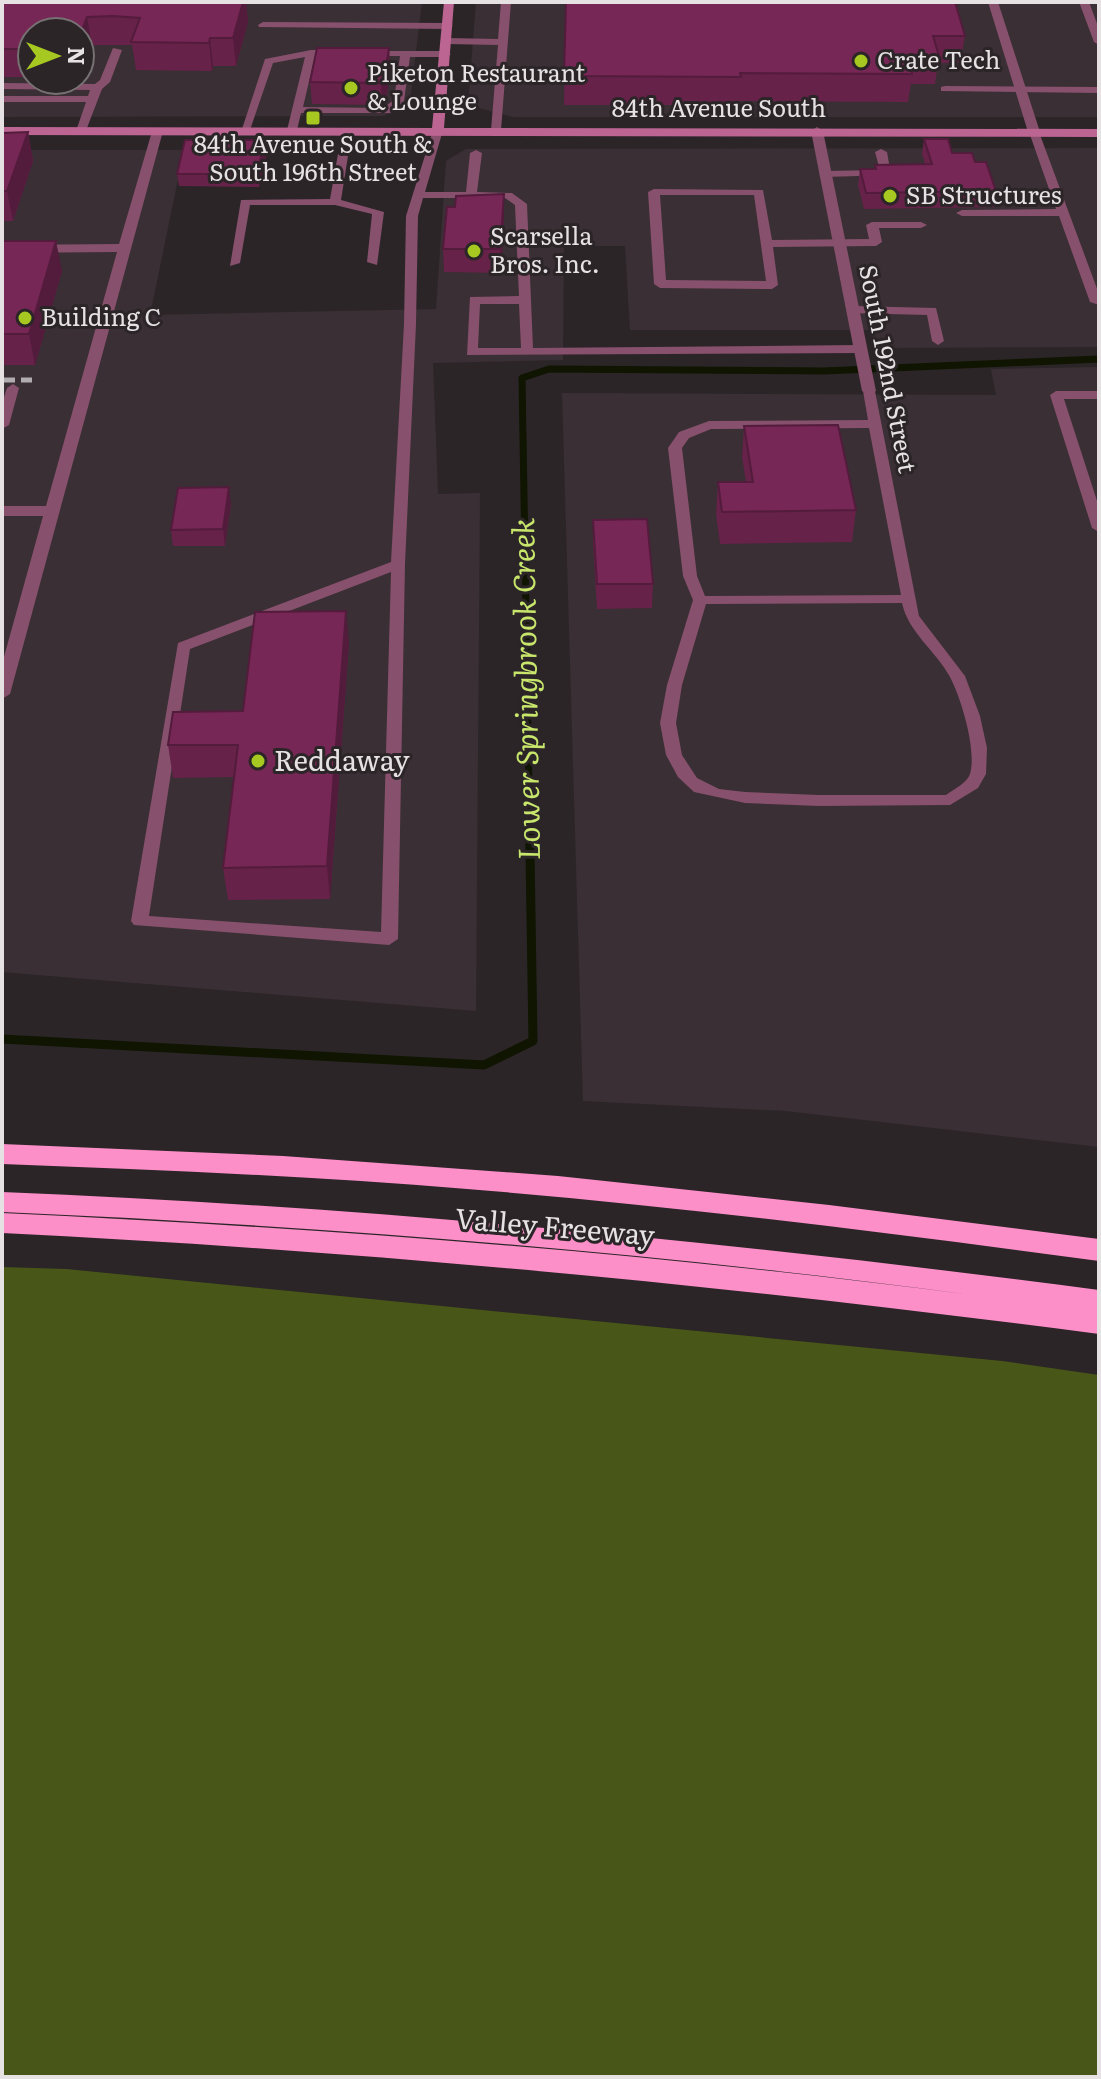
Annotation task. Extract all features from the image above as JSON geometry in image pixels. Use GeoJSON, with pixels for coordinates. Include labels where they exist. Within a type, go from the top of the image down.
{"type":"FeatureCollection","features":[{"type":"Feature","properties":{"kind":"highway","name":"Valley Freeway"},"geometry":{"type":"LineString","coordinates":[[2,1154],[362,1171],[573,1188],[784,1210],[1099,1250]]}},
{"type":"Feature","properties":{"kind":"highway"},"geometry":{"type":"LineString","coordinates":[[2,1202],[514,1233],[856,1268],[1099,1301]]}},
{"type":"Feature","properties":{"kind":"highway","name":"Valley Freeway"},"geometry":{"type":"LineString","coordinates":[[2,1223],[370,1243],[655,1268],[1099,1323]]}},
{"type":"Feature","properties":{"kind":"main road"},"geometry":{"type":"LineString","coordinates":[[438,130],[449,2]]}},
{"type":"Feature","properties":{"kind":"main road","name":"84th Avenue South"},"geometry":{"type":"LineString","coordinates":[[2,131],[1099,133]]}},
{"type":"Feature","properties":{"kind":"street"},"geometry":{"type":"LineString","coordinates":[[993,2],[1034,132]]}},
{"type":"Feature","properties":{"kind":"street"},"geometry":{"type":"LineString","coordinates":[[2,694],[157,131]]}},
{"type":"Feature","properties":{"kind":"street","name":"South 192nd Street"},"geometry":{"type":"LineString","coordinates":[[817,131],[869,391]]}},
{"type":"Feature","properties":{"kind":"street"},"geometry":{"type":"LineString","coordinates":[[2,249],[125,248]]}},
{"type":"Feature","properties":{"kind":"street"},"geometry":{"type":"LineString","coordinates":[[2,511],[52,511]]}},
{"type":"Feature","properties":{"kind":"lane"},"geometry":{"type":"LineString","coordinates":[[496,130],[506,2]]}},
{"type":"Feature","properties":{"kind":"lane"},"geometry":{"type":"LineString","coordinates":[[1084,2],[1099,42]]}},
{"type":"Feature","properties":{"kind":"lane"},"geometry":{"type":"LineString","coordinates":[[263,25],[448,26]]}},
{"type":"Feature","properties":{"kind":"lane"},"geometry":{"type":"LineString","coordinates":[[245,130],[269,61],[311,53],[405,54],[503,42]]}},
{"type":"Feature","properties":{"kind":"lane"},"geometry":{"type":"LineString","coordinates":[[2,86],[97,87],[105,82],[117,50]]}},
{"type":"Feature","properties":{"kind":"lane"},"geometry":{"type":"LineString","coordinates":[[292,130],[311,53]]}},
{"type":"Feature","properties":{"kind":"lane"},"geometry":{"type":"LineString","coordinates":[[297,110],[386,111],[399,101],[405,54]]}},
{"type":"Feature","properties":{"kind":"lane"},"geometry":{"type":"LineString","coordinates":[[81,131],[97,87]]}},
{"type":"Feature","properties":{"kind":"lane"},"geometry":{"type":"LineString","coordinates":[[945,89],[1099,90]]}},
{"type":"Feature","properties":{"kind":"lane"},"geometry":{"type":"LineString","coordinates":[[2,99],[92,99]]}},
{"type":"Feature","properties":{"kind":"lane"},"geometry":{"type":"LineString","coordinates":[[373,262],[393,243],[412,216],[438,130]]}},
{"type":"Feature","properties":{"kind":"lane"},"geometry":{"type":"LineString","coordinates":[[1034,132],[1096,302]]}},
{"type":"Feature","properties":{"kind":"lane"},"geometry":{"type":"LineString","coordinates":[[825,174],[887,173],[881,152]]}},
{"type":"Feature","properties":{"kind":"lane"},"geometry":{"type":"LineString","coordinates":[[471,195],[476,153]]}},
{"type":"Feature","properties":{"kind":"lane"},"geometry":{"type":"LineString","coordinates":[[335,202],[342,156]]}},
{"type":"Feature","properties":{"kind":"lane"},"geometry":{"type":"LineString","coordinates":[[654,192],[759,192],[767,244],[772,285],[660,284],[654,192]]}},
{"type":"Feature","properties":{"kind":"lane"},"geometry":{"type":"LineString","coordinates":[[418,195],[508,195],[521,204],[527,352]]}},
{"type":"Feature","properties":{"kind":"lane"},"geometry":{"type":"LineString","coordinates":[[234,263],[245,202],[335,202],[378,212],[393,243],[398,564],[389,939],[140,921],[183,646],[398,564]]}},
{"type":"Feature","properties":{"kind":"lane"},"geometry":{"type":"LineString","coordinates":[[962,213],[1064,212]]}},
{"type":"Feature","properties":{"kind":"lane"},"geometry":{"type":"LineString","coordinates":[[767,244],[876,242],[872,225],[921,225]]}},
{"type":"Feature","properties":{"kind":"lane"},"geometry":{"type":"LineString","coordinates":[[525,300],[474,300],[471,352],[861,353]]}},
{"type":"Feature","properties":{"kind":"lane"},"geometry":{"type":"LineString","coordinates":[[853,310],[932,311],[938,341]]}},
{"type":"Feature","properties":{"kind":"lane"},"geometry":{"type":"LineString","coordinates":[[2,425],[13,388]]}},
{"type":"Feature","properties":{"kind":"lane","name":"South 192nd Street"},"geometry":{"type":"LineString","coordinates":[[700,600],[669,713],[670,739],[678,769],[701,789],[739,798],[950,800],[972,784],[978,774],[979,748],[972,716],[957,676],[912,616],[869,391]]}},
{"type":"Feature","properties":{"kind":"lane"},"geometry":{"type":"LineString","coordinates":[[1099,395],[1056,395],[1099,528]]}},
{"type":"Feature","properties":{"kind":"lane"},"geometry":{"type":"LineString","coordinates":[[875,424],[709,425],[684,435],[675,448],[690,576],[700,600],[909,599]]}},
{"type":"Feature","properties":{"kind":"shaded area"},"geometry":{"type":"Polygon","coordinates":[[[2,2],[422,2],[410,102],[400,110],[383,116],[2,117],[2,2]]]}},
{"type":"Feature","properties":{"kind":"shaded area"},"geometry":{"type":"Polygon","coordinates":[[[476,2],[1099,2],[1099,117],[513,117],[468,105],[476,2]]]}},
{"type":"Feature","properties":{"kind":"shaded area"},"geometry":{"type":"Polygon","coordinates":[[[1099,148],[1099,347],[874,348],[870,330],[630,330],[625,246],[564,246],[563,360],[433,363],[438,494],[480,493],[476,1011],[2,972],[2,150],[184,150],[150,315],[436,309],[446,161],[466,149],[1099,148]]]}},
{"type":"Feature","properties":{"kind":"shaded area"},"geometry":{"type":"Polygon","coordinates":[[[1099,367],[1099,1147],[786,1111],[583,1101],[562,393],[996,395],[991,369],[1099,367]]]}},
{"type":"Feature","properties":{"kind":"green space"},"geometry":{"type":"Polygon","coordinates":[[[2,1267],[66,1269],[1002,1361],[1099,1375],[1099,2077],[2,2077],[2,1267]]]}},
{"type":"Feature","properties":{"kind":"building"},"geometry":{"type":"Polygon","coordinates":[[[2,2],[243,2],[233,38],[210,38],[209,43],[131,42],[140,18],[16,16],[16,49],[2,49],[2,2]]]}},
{"type":"Feature","properties":{"kind":"building"},"geometry":{"type":"Polygon","coordinates":[[[566,2],[955,2],[965,36],[933,36],[939,56],[908,56],[912,74],[564,76],[566,2]]]}},
{"type":"Feature","properties":{"kind":"building"},"geometry":{"type":"Polygon","coordinates":[[[317,48],[389,48],[384,80],[381,83],[310,82],[317,48]]]}},
{"type":"Feature","properties":{"kind":"building"},"geometry":{"type":"Polygon","coordinates":[[[28,132],[7,191],[2,191],[2,133],[28,132]]]}},
{"type":"Feature","properties":{"kind":"building"},"geometry":{"type":"Polygon","coordinates":[[[924,139],[948,139],[952,153],[972,153],[975,162],[986,162],[996,191],[866,193],[860,169],[876,169],[875,165],[932,164],[924,139]]]}},
{"type":"Feature","properties":{"kind":"building"},"geometry":{"type":"Polygon","coordinates":[[[185,140],[265,140],[257,174],[177,174],[185,140]]]}},
{"type":"Feature","properties":{"kind":"building"},"geometry":{"type":"Polygon","coordinates":[[[504,194],[500,249],[443,249],[447,207],[455,207],[456,196],[504,194]]]}},
{"type":"Feature","properties":{"kind":"building"},"geometry":{"type":"Polygon","coordinates":[[[2,241],[56,241],[29,334],[2,334],[2,241]]]}},
{"type":"Feature","properties":{"kind":"building"},"geometry":{"type":"Polygon","coordinates":[[[838,425],[856,510],[722,512],[718,482],[753,482],[744,426],[838,425]]]}},
{"type":"Feature","properties":{"kind":"building"},"geometry":{"type":"Polygon","coordinates":[[[229,487],[223,529],[171,530],[178,488],[229,487]]]}},
{"type":"Feature","properties":{"kind":"building"},"geometry":{"type":"Polygon","coordinates":[[[647,519],[653,584],[597,584],[593,520],[647,519]]]}},
{"type":"Feature","properties":{"kind":"building","name":"Reddaway"},"geometry":{"type":"Polygon","coordinates":[[[346,611],[327,866],[223,868],[238,745],[168,745],[173,712],[243,711],[255,612],[346,611]]]}},
{"type":"Feature","properties":{"kind":"waterway","name":"Lower Springbrook Creek"},"geometry":{"type":"LineString","coordinates":[[529,791],[522,378],[549,369],[824,371],[1099,359]]}},
{"type":"Feature","properties":{"kind":"waterway","name":"Lower Springbrook Creek"},"geometry":{"type":"LineString","coordinates":[[2,1039],[484,1065],[533,1041],[529,789]]}},
{"type":"Feature","properties":{"kind":"railway"},"geometry":{"type":"LineString","coordinates":[[2,380],[32,380]]}},
{"type":"Feature","properties":{"kind":"place","name":"Crate Tech"},"geometry":{"type":"Point","coordinates":[861,61]}},
{"type":"Feature","properties":{"kind":"place","name":"Piketon Restaurant & Lounge"},"geometry":{"type":"Point","coordinates":[351,88]}},
{"type":"Feature","properties":{"kind":"place","name":"84th Avenue South & South 196th Street"},"geometry":{"type":"Point","coordinates":[313,118]}},
{"type":"Feature","properties":{"kind":"place","name":"SB Structures"},"geometry":{"type":"Point","coordinates":[890,196]}},
{"type":"Feature","properties":{"kind":"place","name":"Scarsella Bros. Inc."},"geometry":{"type":"Point","coordinates":[474,251]}},
{"type":"Feature","properties":{"kind":"place","name":"Building C"},"geometry":{"type":"Point","coordinates":[25,318]}},
{"type":"Feature","properties":{"kind":"place","name":"Reddaway"},"geometry":{"type":"Point","coordinates":[258,761]}}]}
